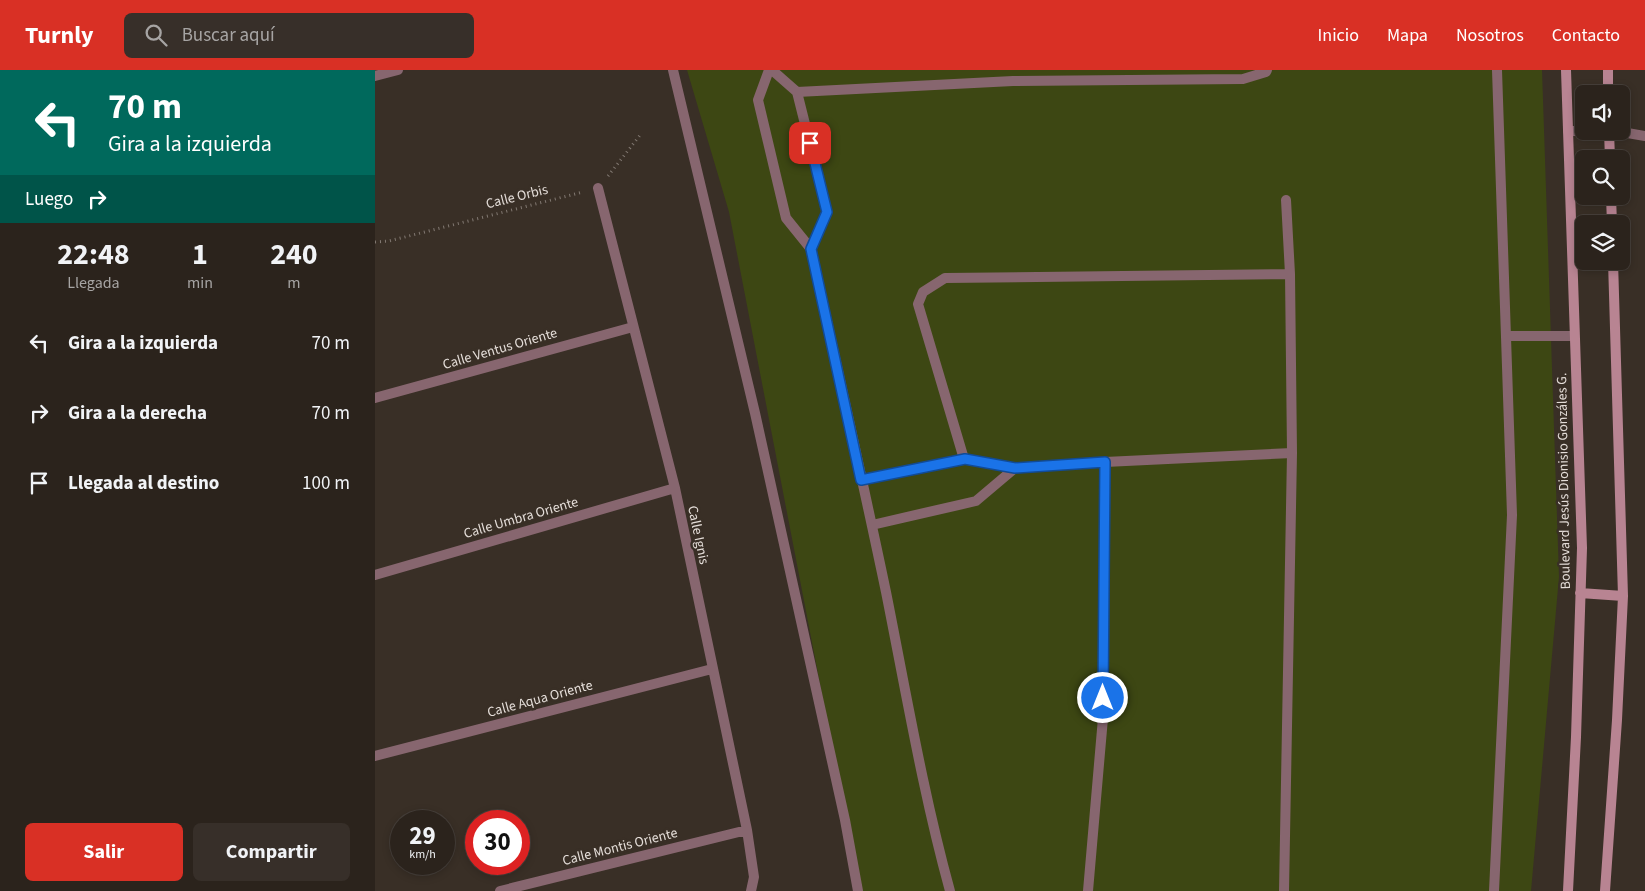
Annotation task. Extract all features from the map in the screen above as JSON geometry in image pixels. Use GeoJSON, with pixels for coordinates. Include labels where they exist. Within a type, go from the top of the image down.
{"type":"FeatureCollection","features":[{"type":"Feature","properties":{"kind":"main road","name":"Boulevard Jesús Dionisio Gonzáles G."},"geometry":{"type":"LineString","coordinates":[[1566,70],[1582,548],[1576,737],[1568,891]]}},
{"type":"Feature","properties":{"kind":"main road"},"geometry":{"type":"LineString","coordinates":[[1608,70],[1608,85]]}},
{"type":"Feature","properties":{"kind":"main road"},"geometry":{"type":"LineString","coordinates":[[1605,891],[1617,730],[1623,596],[1613,270]]}},
{"type":"Feature","properties":{"kind":"main road"},"geometry":{"type":"LineString","coordinates":[[1580,593],[1623,596]]}},
{"type":"Feature","properties":{"kind":"street"},"geometry":{"type":"LineString","coordinates":[[375,76],[399,70]]}},
{"type":"Feature","properties":{"kind":"street"},"geometry":{"type":"LineString","coordinates":[[811,249],[827,212],[797,92],[770,70],[758,100],[786,218],[811,249],[872,525],[939,852],[950,891]]}},
{"type":"Feature","properties":{"kind":"street"},"geometry":{"type":"LineString","coordinates":[[797,92],[1013,81],[1243,78],[1266,72],[1267,70]]}},
{"type":"Feature","properties":{"kind":"street"},"geometry":{"type":"LineString","coordinates":[[1494,891],[1512,515],[1497,70]]}},
{"type":"Feature","properties":{"kind":"street"},"geometry":{"type":"LineString","coordinates":[[673,71],[759,433],[845,820],[858,891]]}},
{"type":"Feature","properties":{"kind":"street"},"geometry":{"type":"LineString","coordinates":[[1568,131],[1575,131]]}},
{"type":"Feature","properties":{"kind":"street"},"geometry":{"type":"LineString","coordinates":[[1630,133],[1645,136]]}},
{"type":"Feature","properties":{"kind":"street","name":"Calle Ignis"},"geometry":{"type":"LineString","coordinates":[[598,188],[675,488],[747,830],[754,877],[751,891]]}},
{"type":"Feature","properties":{"kind":"street"},"geometry":{"type":"LineString","coordinates":[[1283,891],[1292,453],[1290,274],[1286,200]]}},
{"type":"Feature","properties":{"kind":"street"},"geometry":{"type":"LineString","coordinates":[[965,459],[918,304],[923,292],[945,278],[1290,274]]}},
{"type":"Feature","properties":{"kind":"street","name":"Calle Ventus Oriente"},"geometry":{"type":"LineString","coordinates":[[375,398],[633,327]]}},
{"type":"Feature","properties":{"kind":"street"},"geometry":{"type":"LineString","coordinates":[[1507,336],[1574,336]]}},
{"type":"Feature","properties":{"kind":"street"},"geometry":{"type":"LineString","coordinates":[[861,480],[965,459],[1015,468],[1292,453]]}},
{"type":"Feature","properties":{"kind":"street"},"geometry":{"type":"LineString","coordinates":[[1088,891],[1103,718],[1105,462]]}},
{"type":"Feature","properties":{"kind":"street"},"geometry":{"type":"LineString","coordinates":[[872,525],[976,501],[1015,468]]}},
{"type":"Feature","properties":{"kind":"street","name":"Calle Umbra Oriente"},"geometry":{"type":"LineString","coordinates":[[375,575],[675,488]]}},
{"type":"Feature","properties":{"kind":"street","name":"Calle Aqua Oriente"},"geometry":{"type":"LineString","coordinates":[[375,756],[712,669]]}},
{"type":"Feature","properties":{"kind":"street","name":"Calle Montis Oriente"},"geometry":{"type":"LineString","coordinates":[[500,891],[747,830]]}},
{"type":"Feature","properties":{"kind":"path"},"geometry":{"type":"LineString","coordinates":[[598,188],[641,134]]}},
{"type":"Feature","properties":{"kind":"path","name":"Calle Orbis"},"geometry":{"type":"LineString","coordinates":[[375,242],[389,241],[598,188]]}},
{"type":"Feature","properties":{"kind":"green space"},"geometry":{"type":"Polygon","coordinates":[[[687,70],[1542,70],[1559,577],[1531,891],[860,891],[729,212],[687,70]]]}},
{"type":"Feature","properties":{"kind":"route"},"geometry":{"type":"LineString","coordinates":[[810,143],[827,212],[811,249],[861,480],[965,459],[1015,468],[1105,462],[1103,698]]}}]}
